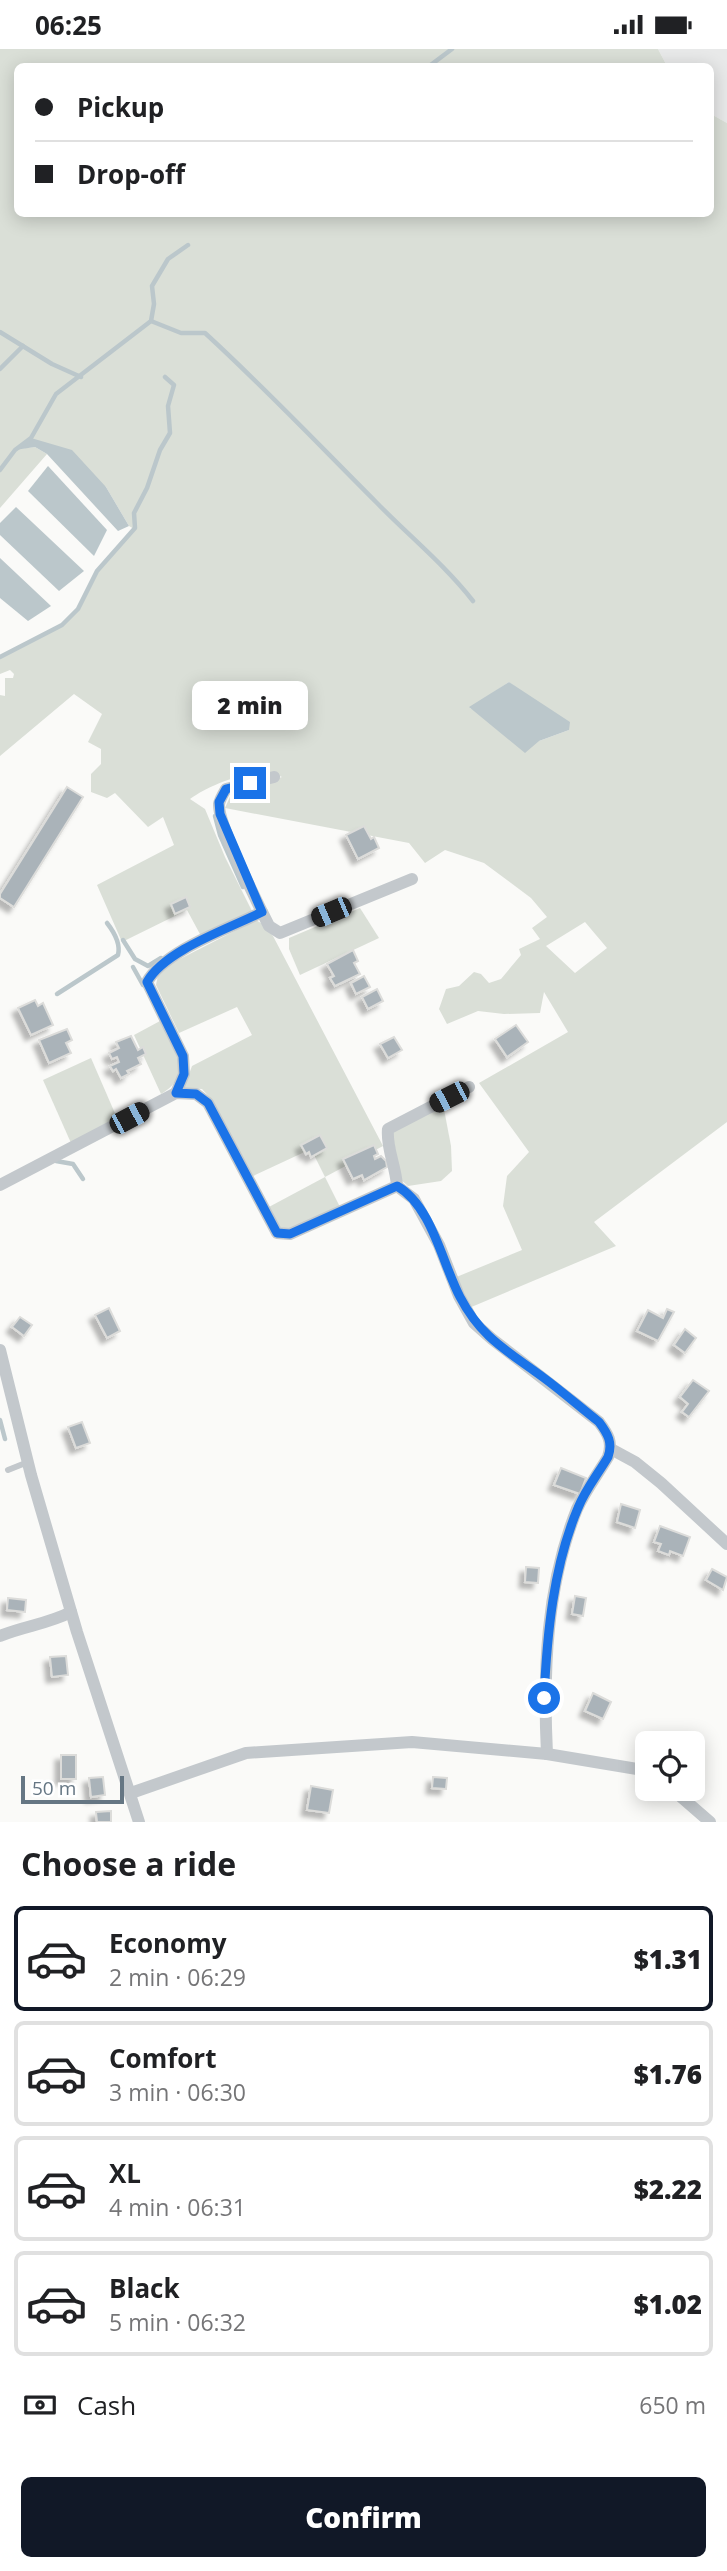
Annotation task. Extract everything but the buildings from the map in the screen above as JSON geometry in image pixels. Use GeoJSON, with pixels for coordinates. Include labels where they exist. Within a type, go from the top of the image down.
{"type":"FeatureCollection","features":[{"type":"Feature","properties":{"kind":"street"},"geometry":{"type":"LineString","coordinates":[[274,777],[226,789],[219,802],[220,814],[232,845],[269,926],[280,933],[412,879]]}},
{"type":"Feature","properties":{"kind":"street"},"geometry":{"type":"LineString","coordinates":[[176,1093],[184,1074],[183,1056],[147,982],[153,971],[168,958],[262,912]]}},
{"type":"Feature","properties":{"kind":"street"},"geometry":{"type":"LineString","coordinates":[[469,1087],[388,1129],[387,1140],[397,1186],[414,1199],[439,1245],[474,1322],[599,1422],[609,1435],[611,1449],[579,1506],[557,1583],[546,1656],[544,1698],[547,1754]]}},
{"type":"Feature","properties":{"kind":"street"},"geometry":{"type":"LineString","coordinates":[[0,1185],[176,1093],[196,1094],[208,1103],[277,1233],[290,1234],[397,1186]]}},
{"type":"Feature","properties":{"kind":"street"},"geometry":{"type":"LineString","coordinates":[[0,1350],[28,1462],[71,1612],[139,1822]]}},
{"type":"Feature","properties":{"kind":"street"},"geometry":{"type":"LineString","coordinates":[[611,1449],[635,1462],[661,1483],[727,1544]]}},
{"type":"Feature","properties":{"kind":"street"},"geometry":{"type":"LineString","coordinates":[[0,1636],[16,1629],[54,1621],[71,1612]]}},
{"type":"Feature","properties":{"kind":"street"},"geometry":{"type":"LineString","coordinates":[[131,1793],[246,1753],[412,1742],[547,1754],[635,1769]]}},
{"type":"Feature","properties":{"kind":"street"},"geometry":{"type":"LineString","coordinates":[[686,1801],[710,1822]]}},
{"type":"Feature","properties":{"kind":"lane"},"geometry":{"type":"LineString","coordinates":[[8,1470],[28,1462]]}},
{"type":"Feature","properties":{"kind":"shaded area"},"geometry":{"type":"Polygon","coordinates":[[[0,49],[658,49],[665,63],[14,63],[14,217],[714,217],[714,116],[727,123],[727,1122],[594,1222],[616,1246],[469,1308],[454,1278],[522,1250],[503,1206],[507,1176],[529,1152],[479,1083],[568,1032],[544,992],[540,1013],[504,1014],[478,1011],[447,1024],[439,1009],[446,989],[459,986],[474,972],[481,974],[489,983],[501,979],[521,955],[519,949],[540,939],[532,928],[547,917],[531,898],[484,863],[445,850],[425,863],[409,843],[225,808],[232,792],[282,777],[260,773],[247,775],[222,782],[190,799],[205,809],[252,911],[201,936],[187,910],[122,942],[97,885],[174,845],[163,817],[148,827],[115,793],[107,798],[91,792],[91,774],[101,764],[101,749],[88,742],[102,714],[74,694],[0,756],[0,695],[5,696],[5,678],[13,678],[14,674],[10,670],[0,674],[0,657],[62,625],[78,610],[97,571],[134,529],[129,526],[106,487],[31,438],[16,449],[35,447],[47,454],[0,508],[0,49]],[[509,682],[470,708],[539,741],[569,730],[509,682]],[[585,922],[546,946],[575,973],[607,948],[585,922]]]}},
{"type":"Feature","properties":{"kind":"shaded area"},"geometry":{"type":"Polygon","coordinates":[[[658,49],[727,49],[727,123],[714,116],[714,63],[665,63],[658,49]]]}},
{"type":"Feature","properties":{"kind":"shaded area"},"geometry":{"type":"Polygon","coordinates":[[[31,438],[72,450],[106,487],[129,526],[118,531],[47,454],[35,447],[15,450],[31,438]]]}},
{"type":"Feature","properties":{"kind":"shaded area"},"geometry":{"type":"Polygon","coordinates":[[[48,466],[107,530],[94,556],[28,491],[48,466]]]}},
{"type":"Feature","properties":{"kind":"shaded area"},"geometry":{"type":"Polygon","coordinates":[[[16,507],[84,571],[59,591],[0,535],[0,523],[16,507]]]}},
{"type":"Feature","properties":{"kind":"shaded area"},"geometry":{"type":"Polygon","coordinates":[[[0,558],[51,606],[28,621],[0,598],[0,558]]]}},
{"type":"Feature","properties":{"kind":"shaded area"},"geometry":{"type":"Polygon","coordinates":[[[509,682],[570,722],[569,730],[539,741],[525,753],[469,707],[509,682]]]}},
{"type":"Feature","properties":{"kind":"shaded area"},"geometry":{"type":"Polygon","coordinates":[[[360,908],[379,938],[300,975],[289,949],[289,938],[360,908]]]}},
{"type":"Feature","properties":{"kind":"shaded area"},"geometry":{"type":"Polygon","coordinates":[[[256,920],[273,936],[383,1146],[325,1177],[311,1149],[251,1177],[213,1101],[202,1089],[184,1088],[192,1066],[252,1035],[237,1007],[179,1033],[156,985],[158,975],[174,962],[256,920]]]}},
{"type":"Feature","properties":{"kind":"shaded area"},"geometry":{"type":"Polygon","coordinates":[[[160,1021],[175,1050],[179,1069],[177,1078],[161,1094],[134,1035],[160,1021]]]}},
{"type":"Feature","properties":{"kind":"shaded area"},"geometry":{"type":"Polygon","coordinates":[[[91,1058],[117,1118],[71,1143],[43,1080],[91,1058]]]}},
{"type":"Feature","properties":{"kind":"shaded area"},"geometry":{"type":"Polygon","coordinates":[[[443,1104],[451,1146],[452,1171],[441,1181],[408,1186],[401,1180],[392,1132],[443,1104]]]}},
{"type":"Feature","properties":{"kind":"shaded area"},"geometry":{"type":"Polygon","coordinates":[[[325,1177],[340,1207],[291,1230],[277,1227],[267,1208],[325,1177]]]}},
{"type":"Feature","properties":{"kind":"waterway"},"geometry":{"type":"LineString","coordinates":[[433,63],[452,49]]}},
{"type":"Feature","properties":{"kind":"waterway"},"geometry":{"type":"LineString","coordinates":[[0,470],[15,450],[31,438],[56,394],[151,321],[154,304],[152,286],[168,259],[188,245]]}},
{"type":"Feature","properties":{"kind":"waterway"},"geometry":{"type":"LineString","coordinates":[[151,321],[181,333],[205,333],[438,562],[473,601]]}},
{"type":"Feature","properties":{"kind":"waterway"},"geometry":{"type":"LineString","coordinates":[[0,332],[52,364],[81,377]]}},
{"type":"Feature","properties":{"kind":"waterway"},"geometry":{"type":"LineString","coordinates":[[0,369],[23,346]]}},
{"type":"Feature","properties":{"kind":"waterway"},"geometry":{"type":"LineString","coordinates":[[0,657],[62,625],[78,609],[97,571],[135,528],[134,513],[147,488],[160,450],[170,433],[168,406],[174,385],[165,377]]}},
{"type":"Feature","properties":{"kind":"waterway"},"geometry":{"type":"LineString","coordinates":[[215,816],[220,835],[243,887]]}},
{"type":"Feature","properties":{"kind":"waterway"},"geometry":{"type":"LineString","coordinates":[[57,994],[118,955],[118,942],[107,923]]}},
{"type":"Feature","properties":{"kind":"waterway"},"geometry":{"type":"LineString","coordinates":[[123,940],[135,959],[148,966],[161,958]]}},
{"type":"Feature","properties":{"kind":"waterway"},"geometry":{"type":"LineString","coordinates":[[133,967],[143,985]]}},
{"type":"Feature","properties":{"kind":"waterway"},"geometry":{"type":"LineString","coordinates":[[56,1161],[73,1164],[83,1179]]}},
{"type":"Feature","properties":{"kind":"waterway"},"geometry":{"type":"LineString","coordinates":[[0,1420],[5,1439]]}},
{"type":"Feature","properties":{"kind":"route"},"geometry":{"type":"LineString","coordinates":[[250,783],[226,789],[219,802],[220,814],[262,912],[168,958],[153,971],[147,982],[183,1056],[184,1074],[176,1093],[196,1094],[208,1103],[277,1233],[290,1234],[397,1186],[405,1191],[414,1199],[439,1245],[474,1322],[599,1422],[609,1435],[611,1449],[608,1457],[579,1506],[568,1537],[557,1583],[546,1656],[544,1698]]}}]}
